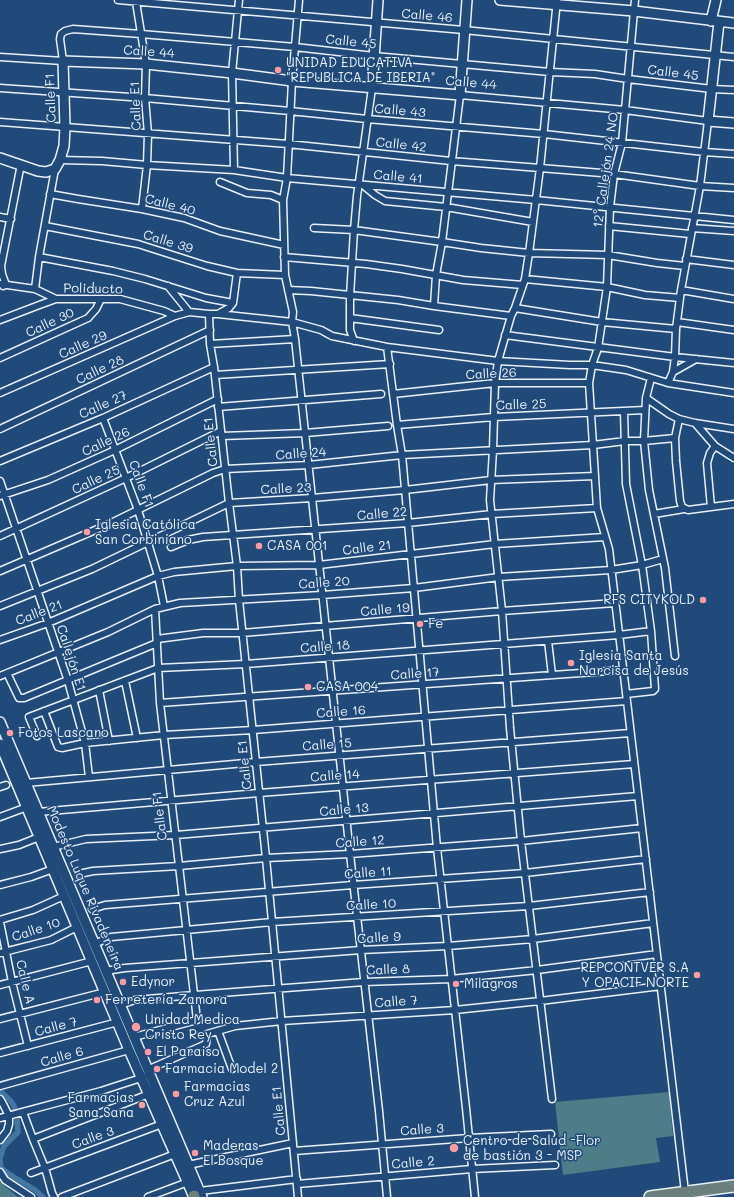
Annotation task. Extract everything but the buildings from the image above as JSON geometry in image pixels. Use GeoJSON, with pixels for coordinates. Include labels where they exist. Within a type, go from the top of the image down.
{"type":"FeatureCollection","features":[{"type":"Feature","properties":{"kind":"highway"},"geometry":{"type":"LineString","coordinates":[[650,1197],[734,1186]]}},
{"type":"Feature","properties":{"kind":"street","name":"Calle 46"},"geometry":{"type":"LineString","coordinates":[[118,0],[464,30],[631,48],[734,57]]}},
{"type":"Feature","properties":{"kind":"street"},"geometry":{"type":"LineString","coordinates":[[234,170],[232,73],[239,0]]}},
{"type":"Feature","properties":{"kind":"street"},"geometry":{"type":"LineString","coordinates":[[299,0],[292,81],[287,178],[284,200],[285,275],[293,312],[292,322],[299,370],[387,1197]]}},
{"type":"Feature","properties":{"kind":"street"},"geometry":{"type":"LineString","coordinates":[[354,341],[350,330],[350,296],[354,230],[361,185],[363,152],[372,88],[378,0]]}},
{"type":"Feature","properties":{"kind":"street"},"geometry":{"type":"LineString","coordinates":[[434,306],[436,275],[442,242],[460,95],[467,0]]}},
{"type":"Feature","properties":{"kind":"street"},"geometry":{"type":"LineString","coordinates":[[500,0],[557,2],[734,23]]}},
{"type":"Feature","properties":{"kind":"street","name":"12° Callejón 24 NO"},"geometry":{"type":"LineString","coordinates":[[635,0],[622,143],[614,174],[610,207],[607,287],[598,348],[592,365],[590,383],[597,508],[609,550],[685,1192]]}},
{"type":"Feature","properties":{"kind":"street"},"geometry":{"type":"LineString","coordinates":[[668,384],[673,372],[681,290],[690,234],[700,186],[716,56],[716,0]]}},
{"type":"Feature","properties":{"kind":"street","name":"Calle E1"},"geometry":{"type":"LineString","coordinates":[[136,2],[146,64],[145,98],[148,134],[147,165],[142,209]]}},
{"type":"Feature","properties":{"kind":"street"},"geometry":{"type":"LineString","coordinates":[[552,1099],[521,841],[499,577],[490,500],[495,383],[498,361],[511,316],[524,282],[529,253],[544,134],[557,2]]}},
{"type":"Feature","properties":{"kind":"street","name":"Calle 45"},"geometry":{"type":"LineString","coordinates":[[61,34],[65,31],[73,29],[141,34],[295,47],[374,56],[550,72],[595,74],[712,89],[734,90]]}},
{"type":"Feature","properties":{"kind":"street","name":"Calle F1"},"geometry":{"type":"LineString","coordinates":[[55,169],[60,160],[64,146],[65,127],[65,92],[60,39],[61,34]]}},
{"type":"Feature","properties":{"kind":"street"},"geometry":{"type":"LineString","coordinates":[[0,57],[63,61]]}},
{"type":"Feature","properties":{"kind":"street","name":"Calle 44"},"geometry":{"type":"LineString","coordinates":[[63,61],[146,64],[292,81],[625,110],[734,123]]}},
{"type":"Feature","properties":{"kind":"street","name":"Calle 43"},"geometry":{"type":"LineString","coordinates":[[0,88],[145,98],[290,111],[544,134],[734,154]]}},
{"type":"Feature","properties":{"kind":"street","name":"Calle 42"},"geometry":{"type":"LineString","coordinates":[[0,122],[288,144],[451,162],[614,174],[700,186],[734,188]]}},
{"type":"Feature","properties":{"kind":"street"},"geometry":{"type":"LineString","coordinates":[[0,158],[38,171],[46,172],[55,169],[35,289]]}},
{"type":"Feature","properties":{"kind":"street","name":"Calle 41"},"geometry":{"type":"LineString","coordinates":[[60,160],[102,161],[234,170],[287,178],[536,200],[734,220]]}},
{"type":"Feature","properties":{"kind":"street"},"geometry":{"type":"LineString","coordinates":[[2,286],[2,250],[11,219],[20,164]]}},
{"type":"Feature","properties":{"kind":"street"},"geometry":{"type":"LineString","coordinates":[[220,182],[247,193],[271,195],[284,200]]}},
{"type":"Feature","properties":{"kind":"street"},"geometry":{"type":"LineString","coordinates":[[361,185],[375,196],[385,201],[446,207],[533,222]]}},
{"type":"Feature","properties":{"kind":"street","name":"Calle 40"},"geometry":{"type":"LineString","coordinates":[[50,194],[142,209],[184,218],[220,231],[284,246]]}},
{"type":"Feature","properties":{"kind":"street"},"geometry":{"type":"LineString","coordinates":[[0,217],[11,219]]}},
{"type":"Feature","properties":{"kind":"street","name":"Calle 39"},"geometry":{"type":"LineString","coordinates":[[45,226],[138,244],[207,266],[237,273],[285,275]]}},
{"type":"Feature","properties":{"kind":"street"},"geometry":{"type":"LineString","coordinates":[[609,226],[690,234]]}},
{"type":"Feature","properties":{"kind":"street"},"geometry":{"type":"LineString","coordinates":[[314,228],[354,230],[481,248],[529,253],[608,255],[657,263],[734,265]]}},
{"type":"Feature","properties":{"kind":"street"},"geometry":{"type":"LineString","coordinates":[[692,228],[734,231]]}},
{"type":"Feature","properties":{"kind":"street"},"geometry":{"type":"LineString","coordinates":[[284,257],[402,269],[463,280],[607,287],[645,295],[680,298]]}},
{"type":"Feature","properties":{"kind":"street"},"geometry":{"type":"LineString","coordinates":[[39,258],[113,271],[166,285],[189,293],[233,303]]}},
{"type":"Feature","properties":{"kind":"street"},"geometry":{"type":"LineString","coordinates":[[218,314],[229,308],[233,303],[237,273]]}},
{"type":"Feature","properties":{"kind":"street"},"geometry":{"type":"LineString","coordinates":[[166,285],[189,312]]}},
{"type":"Feature","properties":{"kind":"street","name":"Poliducto"},"geometry":{"type":"LineString","coordinates":[[2,286],[35,289],[56,299],[120,299],[164,311],[175,316]]}},
{"type":"Feature","properties":{"kind":"street"},"geometry":{"type":"LineString","coordinates":[[288,290],[398,300],[511,316]]}},
{"type":"Feature","properties":{"kind":"street"},"geometry":{"type":"LineString","coordinates":[[681,290],[734,299]]}},
{"type":"Feature","properties":{"kind":"street"},"geometry":{"type":"LineString","coordinates":[[0,320],[56,299]]}},
{"type":"Feature","properties":{"kind":"street","name":"Calle 30"},"geometry":{"type":"LineString","coordinates":[[0,358],[88,318],[96,309],[101,300]]}},
{"type":"Feature","properties":{"kind":"street"},"geometry":{"type":"LineString","coordinates":[[515,308],[602,322],[676,329]]}},
{"type":"Feature","properties":{"kind":"street"},"geometry":{"type":"LineString","coordinates":[[175,316],[189,312],[292,322],[321,330],[332,336],[387,347],[498,361],[592,365],[626,370],[668,384],[734,393]]}},
{"type":"Feature","properties":{"kind":"street","name":"Calle E1"},"geometry":{"type":"LineString","coordinates":[[209,314],[210,344],[218,399],[228,503],[237,566],[242,633],[276,956],[298,1197]]}},
{"type":"Feature","properties":{"kind":"street","name":"Calle 29"},"geometry":{"type":"LineString","coordinates":[[0,394],[175,316]]}},
{"type":"Feature","properties":{"kind":"street"},"geometry":{"type":"LineString","coordinates":[[350,318],[439,330]]}},
{"type":"Feature","properties":{"kind":"street"},"geometry":{"type":"LineString","coordinates":[[677,322],[734,330]]}},
{"type":"Feature","properties":{"kind":"street","name":"Calle 28"},"geometry":{"type":"LineString","coordinates":[[0,429],[210,330]]}},
{"type":"Feature","properties":{"kind":"street"},"geometry":{"type":"LineString","coordinates":[[505,336],[734,363]]}},
{"type":"Feature","properties":{"kind":"street"},"geometry":{"type":"LineString","coordinates":[[210,344],[295,339]]}},
{"type":"Feature","properties":{"kind":"street"},"geometry":{"type":"LineString","coordinates":[[387,347],[402,456],[440,879],[475,1197]]}},
{"type":"Feature","properties":{"kind":"street"},"geometry":{"type":"LineString","coordinates":[[673,372],[696,359]]}},
{"type":"Feature","properties":{"kind":"street"},"geometry":{"type":"LineString","coordinates":[[215,375],[390,364]]}},
{"type":"Feature","properties":{"kind":"street","name":"Calle 27"},"geometry":{"type":"LineString","coordinates":[[0,461],[103,418],[214,367]]}},
{"type":"Feature","properties":{"kind":"street"},"geometry":{"type":"LineString","coordinates":[[651,378],[646,398],[644,441],[649,490],[663,559],[675,656]]}},
{"type":"Feature","properties":{"kind":"street","name":"Calle 26"},"geometry":{"type":"LineString","coordinates":[[393,394],[495,383],[590,383]]}},
{"type":"Feature","properties":{"kind":"street"},"geometry":{"type":"LineString","coordinates":[[218,407],[381,394]]}},
{"type":"Feature","properties":{"kind":"street"},"geometry":{"type":"LineString","coordinates":[[646,398],[679,419],[734,429]]}},
{"type":"Feature","properties":{"kind":"street","name":"Calle 26"},"geometry":{"type":"LineString","coordinates":[[2,495],[48,480],[115,450],[218,399]]}},
{"type":"Feature","properties":{"kind":"street","name":"Calle 25"},"geometry":{"type":"LineString","coordinates":[[397,425],[494,416],[645,410]]}},
{"type":"Feature","properties":{"kind":"street"},"geometry":{"type":"LineString","coordinates":[[624,412],[626,484],[642,564],[651,631],[654,689],[653,691],[626,694]]}},
{"type":"Feature","properties":{"kind":"street","name":"Calle F1"},"geometry":{"type":"LineString","coordinates":[[103,418],[138,510],[158,576],[164,606]]}},
{"type":"Feature","properties":{"kind":"street"},"geometry":{"type":"LineString","coordinates":[[679,419],[675,438],[676,461],[680,498],[684,509]]}},
{"type":"Feature","properties":{"kind":"street"},"geometry":{"type":"LineString","coordinates":[[695,423],[715,446],[734,458]]}},
{"type":"Feature","properties":{"kind":"street","name":"Calle 25"},"geometry":{"type":"LineString","coordinates":[[0,536],[221,433],[305,433],[388,426]]}},
{"type":"Feature","properties":{"kind":"street","name":"Calle 24"},"geometry":{"type":"LineString","coordinates":[[0,571],[108,525],[213,473],[225,469],[309,465],[402,456],[675,438]]}},
{"type":"Feature","properties":{"kind":"street"},"geometry":{"type":"LineString","coordinates":[[711,507],[708,463],[710,453],[715,446]]}},
{"type":"Feature","properties":{"kind":"street","name":"Calle 23"},"geometry":{"type":"LineString","coordinates":[[0,606],[92,569],[228,503],[405,490],[491,480],[595,476]]}},
{"type":"Feature","properties":{"kind":"street","name":"Callejón E1"},"geometry":{"type":"LineString","coordinates":[[0,481],[2,495],[17,528],[68,681],[85,743],[89,777]]}},
{"type":"Feature","properties":{"kind":"street"},"geometry":{"type":"LineString","coordinates":[[654,514],[684,509],[688,510],[734,504]]}},
{"type":"Feature","properties":{"kind":"street","name":"Calle 22"},"geometry":{"type":"LineString","coordinates":[[171,547],[193,538],[408,523],[492,514],[597,508]]}},
{"type":"Feature","properties":{"kind":"street","name":"Calle 21"},"geometry":{"type":"LineString","coordinates":[[0,640],[48,623],[158,576],[174,572],[237,566],[319,565],[495,544],[605,537]]}},
{"type":"Feature","properties":{"kind":"street","name":"Calle 20"},"geometry":{"type":"LineString","coordinates":[[0,676],[108,632],[155,609],[180,603],[414,588],[499,577],[611,570],[663,559]]}},
{"type":"Feature","properties":{"kind":"street","name":"Calle 19"},"geometry":{"type":"LineString","coordinates":[[8,673],[21,699],[68,681],[157,641],[203,633],[242,633],[615,603]]}},
{"type":"Feature","properties":{"kind":"street","name":"Calle F1"},"geometry":{"type":"LineString","coordinates":[[134,1037],[198,1020],[160,704],[155,609]]}},
{"type":"Feature","properties":{"kind":"street","name":"Calle 18"},"geometry":{"type":"LineString","coordinates":[[37,736],[29,717],[158,668],[246,664],[548,641],[651,631]]}},
{"type":"Feature","properties":{"kind":"street"},"geometry":{"type":"LineString","coordinates":[[548,641],[552,675]]}},
{"type":"Feature","properties":{"kind":"street","name":"Calle 17"},"geometry":{"type":"LineString","coordinates":[[160,704],[623,670]]}},
{"type":"Feature","properties":{"kind":"street"},"geometry":{"type":"LineString","coordinates":[[125,681],[137,738]]}},
{"type":"Feature","properties":{"kind":"street"},"geometry":{"type":"LineString","coordinates":[[99,690],[109,741]]}},
{"type":"Feature","properties":{"kind":"street","name":"Calle 16"},"geometry":{"type":"LineString","coordinates":[[44,711],[58,747],[62,748],[85,743],[137,738],[626,701]]}},
{"type":"Feature","properties":{"kind":"street","name":"Modesto Luque Rivadeneira"},"geometry":{"type":"LineString","coordinates":[[0,722],[134,1037],[146,1074],[188,1165],[197,1196]]}},
{"type":"Feature","properties":{"kind":"street","name":"Calle 15"},"geometry":{"type":"LineString","coordinates":[[26,783],[339,755],[630,733]]}},
{"type":"Feature","properties":{"kind":"street","name":"Modesto Luque Rivadeneira"},"geometry":{"type":"LineString","coordinates":[[1,748],[129,1050],[146,1074],[149,1094],[188,1182],[197,1196]]}},
{"type":"Feature","properties":{"kind":"street","name":"Calle 14"},"geometry":{"type":"LineString","coordinates":[[38,812],[343,786],[634,764]]}},
{"type":"Feature","properties":{"kind":"street","name":"Calle 13"},"geometry":{"type":"LineString","coordinates":[[53,847],[86,839],[176,835],[638,796]]}},
{"type":"Feature","properties":{"kind":"street"},"geometry":{"type":"LineString","coordinates":[[0,817],[27,807]]}},
{"type":"Feature","properties":{"kind":"street","name":"Calle 12"},"geometry":{"type":"LineString","coordinates":[[79,874],[266,858],[437,848],[642,828]]}},
{"type":"Feature","properties":{"kind":"street"},"geometry":{"type":"LineString","coordinates":[[0,849],[19,845],[39,837]]}},
{"type":"Feature","properties":{"kind":"street","name":"Calle 11"},"geometry":{"type":"LineString","coordinates":[[92,908],[353,885],[525,873],[646,859]]}},
{"type":"Feature","properties":{"kind":"street"},"geometry":{"type":"LineString","coordinates":[[0,885],[31,877],[53,869]]}},
{"type":"Feature","properties":{"kind":"street","name":"Calle 10"},"geometry":{"type":"LineString","coordinates":[[94,944],[111,937],[272,922],[529,906],[650,892]]}},
{"type":"Feature","properties":{"kind":"street"},"geometry":{"type":"LineString","coordinates":[[0,921],[33,910],[64,896]]}},
{"type":"Feature","properties":{"kind":"street","name":"Calle A"},"geometry":{"type":"LineString","coordinates":[[0,921],[3,952],[21,1014],[28,1046]]}},
{"type":"Feature","properties":{"kind":"street","name":"Calle 9"},"geometry":{"type":"LineString","coordinates":[[106,971],[125,968],[276,956],[448,946],[533,939],[653,923]]}},
{"type":"Feature","properties":{"kind":"street","name":"Calle 10"},"geometry":{"type":"LineString","coordinates":[[3,952],[52,940],[78,927]]}},
{"type":"Feature","properties":{"kind":"street","name":"Calle 8"},"geometry":{"type":"LineString","coordinates":[[120,1005],[135,1000],[195,995],[364,982],[452,979],[537,970],[657,954]]}},
{"type":"Feature","properties":{"kind":"street"},"geometry":{"type":"LineString","coordinates":[[0,985],[92,961]]}},
{"type":"Feature","properties":{"kind":"street","name":"Calle 7"},"geometry":{"type":"LineString","coordinates":[[218,1031],[235,1026],[282,1021],[455,1010],[540,1002],[661,986]]}},
{"type":"Feature","properties":{"kind":"street"},"geometry":{"type":"LineString","coordinates":[[0,1019],[105,992]]}},
{"type":"Feature","properties":{"kind":"street","name":"Calle 7"},"geometry":{"type":"LineString","coordinates":[[0,1052],[118,1022]]}},
{"type":"Feature","properties":{"kind":"street"},"geometry":{"type":"LineString","coordinates":[[0,1118],[101,1091],[146,1074],[206,1044],[207,1035],[218,1031],[232,1069]]}},
{"type":"Feature","properties":{"kind":"street","name":"Calle 6"},"geometry":{"type":"LineString","coordinates":[[1,1084],[129,1050]]}},
{"type":"Feature","properties":{"kind":"street"},"geometry":{"type":"LineString","coordinates":[[33,1140],[149,1094]]}},
{"type":"Feature","properties":{"kind":"street"},"geometry":{"type":"LineString","coordinates":[[0,1099],[10,1116],[7,1131],[0,1140]]}},
{"type":"Feature","properties":{"kind":"street"},"geometry":{"type":"LineString","coordinates":[[22,1113],[45,1168],[54,1197]]}},
{"type":"Feature","properties":{"kind":"street","name":"Calle 3"},"geometry":{"type":"LineString","coordinates":[[32,1173],[162,1124]]}},
{"type":"Feature","properties":{"kind":"street","name":"Calle 3"},"geometry":{"type":"LineString","coordinates":[[294,1151],[469,1138],[551,1134]]}},
{"type":"Feature","properties":{"kind":"street"},"geometry":{"type":"LineString","coordinates":[[188,1165],[293,1143]]}},
{"type":"Feature","properties":{"kind":"street"},"geometry":{"type":"LineString","coordinates":[[62,1197],[175,1154]]}},
{"type":"Feature","properties":{"kind":"street","name":"Calle 2"},"geometry":{"type":"LineString","coordinates":[[197,1196],[297,1182],[384,1177],[472,1169],[555,1165]]}},
{"type":"Feature","properties":{"kind":"street"},"geometry":{"type":"LineString","coordinates":[[0,1172],[5,1180],[31,1197]]}},
{"type":"Feature","properties":{"kind":"street"},"geometry":{"type":"LineString","coordinates":[[148,1197],[188,1182]]}},
{"type":"Feature","properties":{"kind":"green space"},"geometry":{"type":"Polygon","coordinates":[[[669,1092],[673,1136],[656,1138],[660,1162],[563,1175],[555,1102],[669,1092]]]}},
{"type":"Feature","properties":{"kind":"green space"},"geometry":{"type":"Polygon","coordinates":[[[0,1182],[18,1197],[0,1197],[0,1182]]]}},
{"type":"Feature","properties":{"kind":"waterway"},"geometry":{"type":"LineString","coordinates":[[0,1091],[14,1106],[18,1132],[4,1146],[0,1158]]}},
{"type":"Feature","properties":{"kind":"waterway"},"geometry":{"type":"LineString","coordinates":[[0,1159],[1,1168],[35,1190],[43,1197]]}},
{"type":"Feature","properties":{"kind":"place","name":"UNIDAD EDUCATIVA \"REPUBLICA DE IBERIA\""},"geometry":{"type":"Point","coordinates":[278,70]}},
{"type":"Feature","properties":{"kind":"place","name":"Iglesia Católica San Corbiniano"},"geometry":{"type":"Point","coordinates":[87,532]}},
{"type":"Feature","properties":{"kind":"place","name":"CASA 001"},"geometry":{"type":"Point","coordinates":[259,546]}},
{"type":"Feature","properties":{"kind":"place","name":"RFS CITYKOLD"},"geometry":{"type":"Point","coordinates":[703,600]}},
{"type":"Feature","properties":{"kind":"place","name":"Fe"},"geometry":{"type":"Point","coordinates":[420,624]}},
{"type":"Feature","properties":{"kind":"place","name":"Iglesia Santa Narcisa de Jesús"},"geometry":{"type":"Point","coordinates":[571,663]}},
{"type":"Feature","properties":{"kind":"place","name":"CASA 004"},"geometry":{"type":"Point","coordinates":[308,687]}},
{"type":"Feature","properties":{"kind":"place","name":"Fotos Lascano"},"geometry":{"type":"Point","coordinates":[10,733]}},
{"type":"Feature","properties":{"kind":"place","name":"REPCONTVER S.A Y OPACIF NORTE"},"geometry":{"type":"Point","coordinates":[697,975]}},
{"type":"Feature","properties":{"kind":"place","name":"Edynor"},"geometry":{"type":"Point","coordinates":[123,982]}},
{"type":"Feature","properties":{"kind":"place","name":"Milagros"},"geometry":{"type":"Point","coordinates":[456,984]}},
{"type":"Feature","properties":{"kind":"place","name":"Ferretería Zamora"},"geometry":{"type":"Point","coordinates":[97,1000]}},
{"type":"Feature","properties":{"kind":"place","name":"Unidad Medica Cristo Rey"},"geometry":{"type":"Point","coordinates":[136,1027]}},
{"type":"Feature","properties":{"kind":"place","name":"El Paraiso"},"geometry":{"type":"Point","coordinates":[148,1052]}},
{"type":"Feature","properties":{"kind":"place","name":"Farmacia Model 2"},"geometry":{"type":"Point","coordinates":[157,1069]}},
{"type":"Feature","properties":{"kind":"place","name":"Farmacias Cruz Azul"},"geometry":{"type":"Point","coordinates":[176,1094]}},
{"type":"Feature","properties":{"kind":"place","name":"Farmacias Sana Sana"},"geometry":{"type":"Point","coordinates":[142,1105]}},
{"type":"Feature","properties":{"kind":"place","name":"Centro de Salud -Flor de bastión 3 - MSP"},"geometry":{"type":"Point","coordinates":[454,1148]}},
{"type":"Feature","properties":{"kind":"place","name":"Maderas El Bosque"},"geometry":{"type":"Point","coordinates":[195,1153]}}]}
